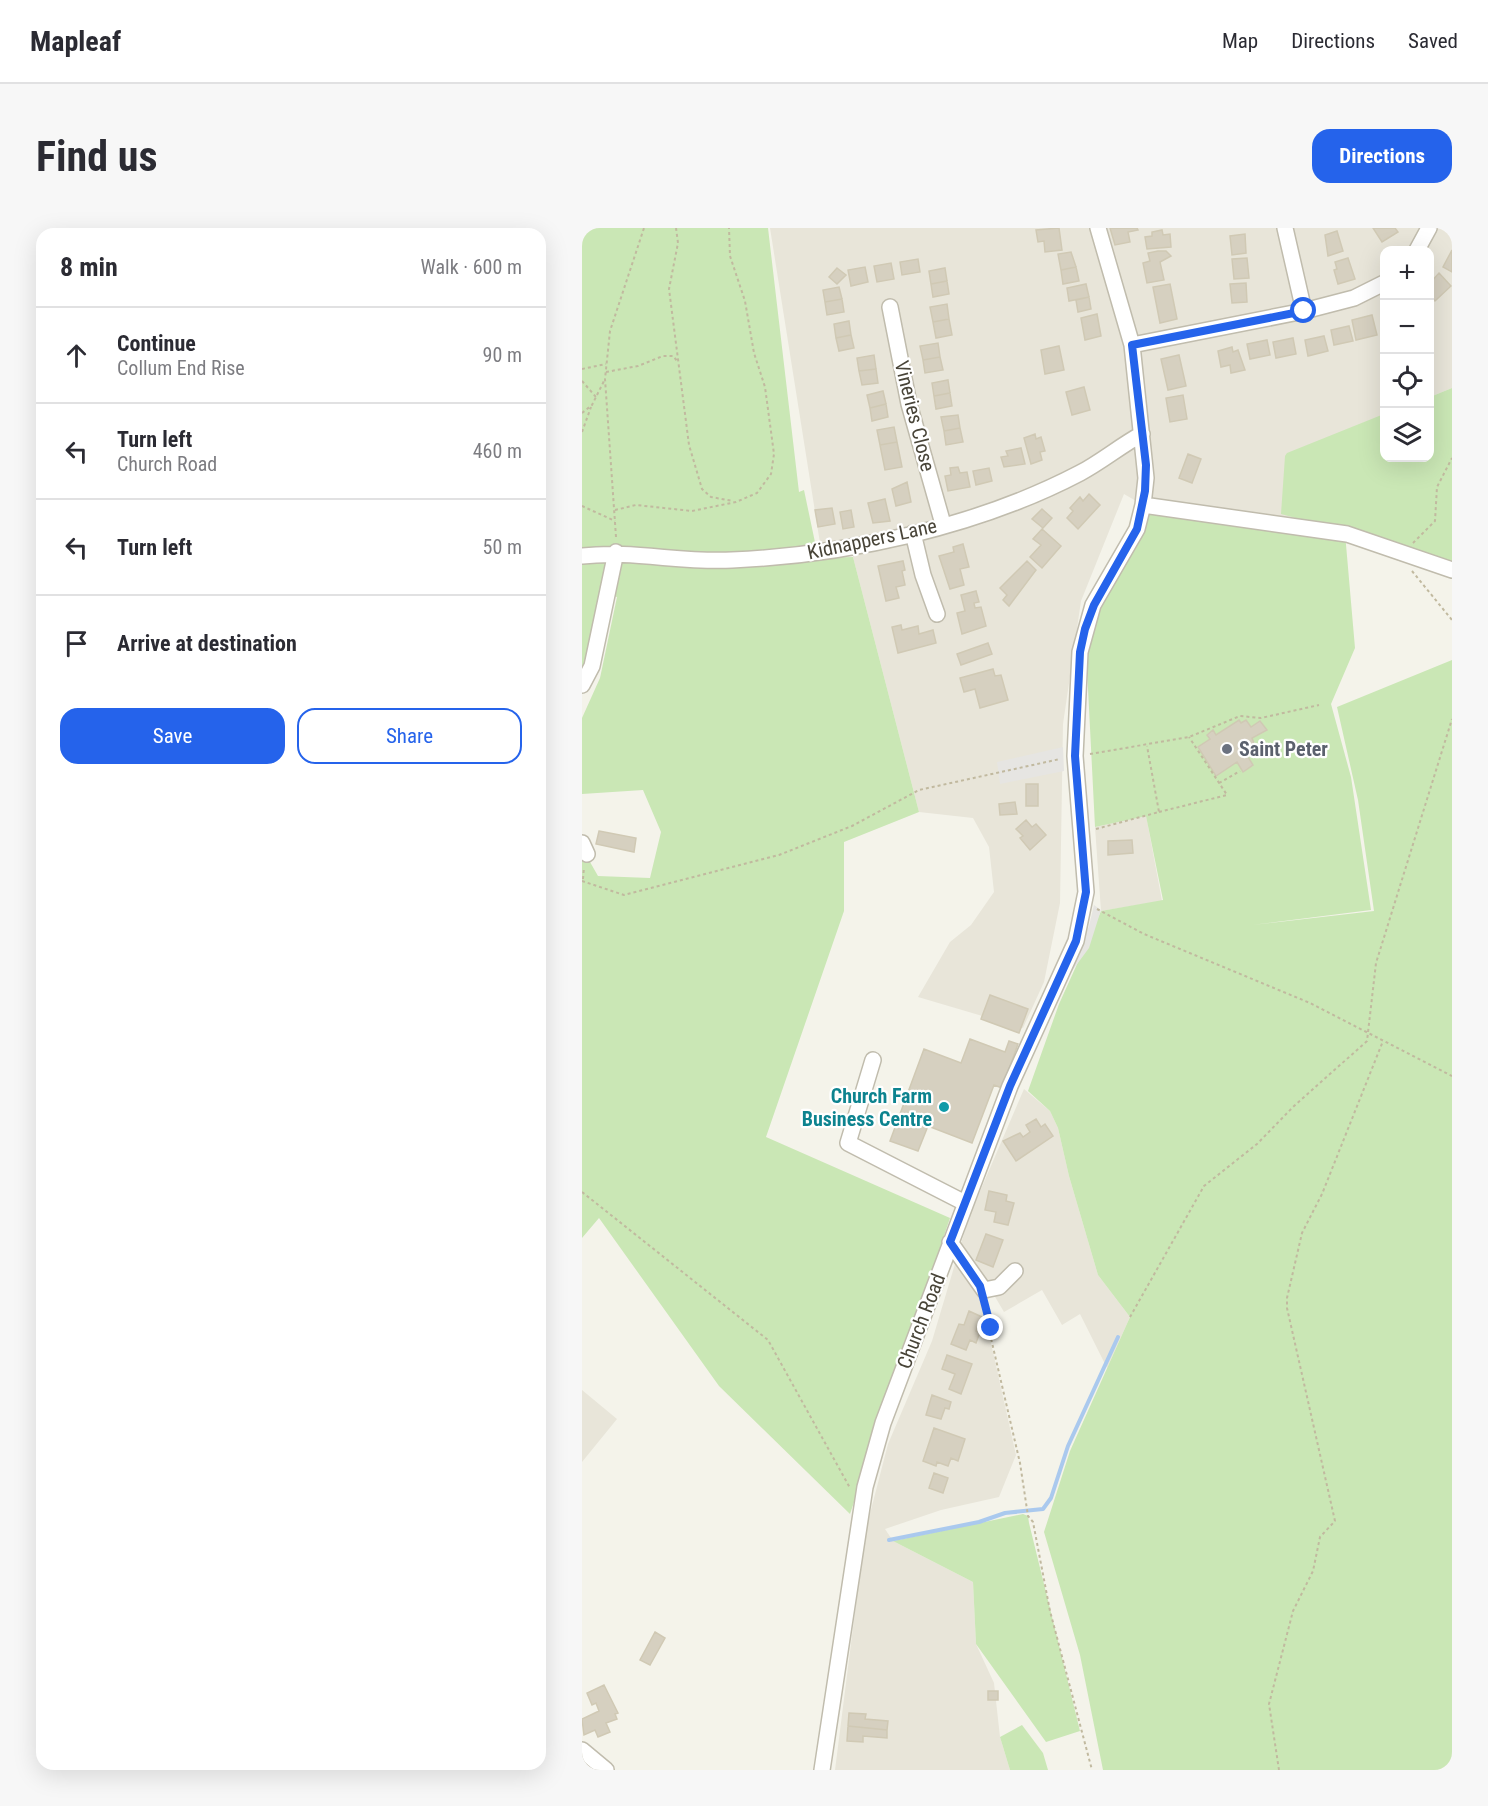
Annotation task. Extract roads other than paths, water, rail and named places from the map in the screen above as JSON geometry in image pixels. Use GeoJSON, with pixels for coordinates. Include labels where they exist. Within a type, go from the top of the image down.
{"type":"FeatureCollection","features":[{"type":"Feature","properties":{"kind":"street","name":"Church Road"},"geometry":{"type":"LineString","coordinates":[[822,1770],[865,1487],[883,1423],[1010,1086],[1076,941],[1084,903],[1075,756],[1078,676],[1085,629],[1094,605],[1132,541],[1143,505],[1146,478],[1132,345],[1098,228]]}},
{"type":"Feature","properties":{"kind":"street"},"geometry":{"type":"LineString","coordinates":[[1286,228],[1304,311]]}},
{"type":"Feature","properties":{"kind":"street"},"geometry":{"type":"LineString","coordinates":[[1419,246],[1429,228]]}},
{"type":"Feature","properties":{"kind":"street"},"geometry":{"type":"LineString","coordinates":[[1132,345],[1304,311],[1354,298],[1380,285]]}},
{"type":"Feature","properties":{"kind":"street","name":"Vineries Close"},"geometry":{"type":"LineString","coordinates":[[890,307],[909,405],[943,524]]}},
{"type":"Feature","properties":{"kind":"street","name":"Kidnappers Lane"},"geometry":{"type":"LineString","coordinates":[[582,556],[616,552],[730,560],[819,553],[913,533],[993,510],[1080,473],[1142,434]]}},
{"type":"Feature","properties":{"kind":"street"},"geometry":{"type":"LineString","coordinates":[[1143,505],[1347,534],[1452,570]]}},
{"type":"Feature","properties":{"kind":"street"},"geometry":{"type":"LineString","coordinates":[[913,533],[923,575],[937,614]]}},
{"type":"Feature","properties":{"kind":"street"},"geometry":{"type":"LineString","coordinates":[[582,685],[592,666],[616,552]]}},
{"type":"Feature","properties":{"kind":"street"},"geometry":{"type":"LineString","coordinates":[[873,1060],[848,1143],[964,1203]]}},
{"type":"Feature","properties":{"kind":"street"},"geometry":{"type":"LineString","coordinates":[[950,1242],[984,1290],[995,1289],[1015,1271]]}},
{"type":"Feature","properties":{"kind":"street"},"geometry":{"type":"LineString","coordinates":[[582,1750],[606,1770]]}},
{"type":"Feature","properties":{"kind":"waterway"},"geometry":{"type":"LineString","coordinates":[[889,1540],[979,1522],[1005,1513],[1043,1509],[1051,1498],[1068,1446],[1118,1337]]}},
{"type":"Feature","properties":{"kind":"place","name":"Saint Peter"},"geometry":{"type":"Point","coordinates":[1227,749]}},
{"type":"Feature","properties":{"kind":"place","name":"Church Farm Business Centre"},"geometry":{"type":"Point","coordinates":[944,1107]}}]}
